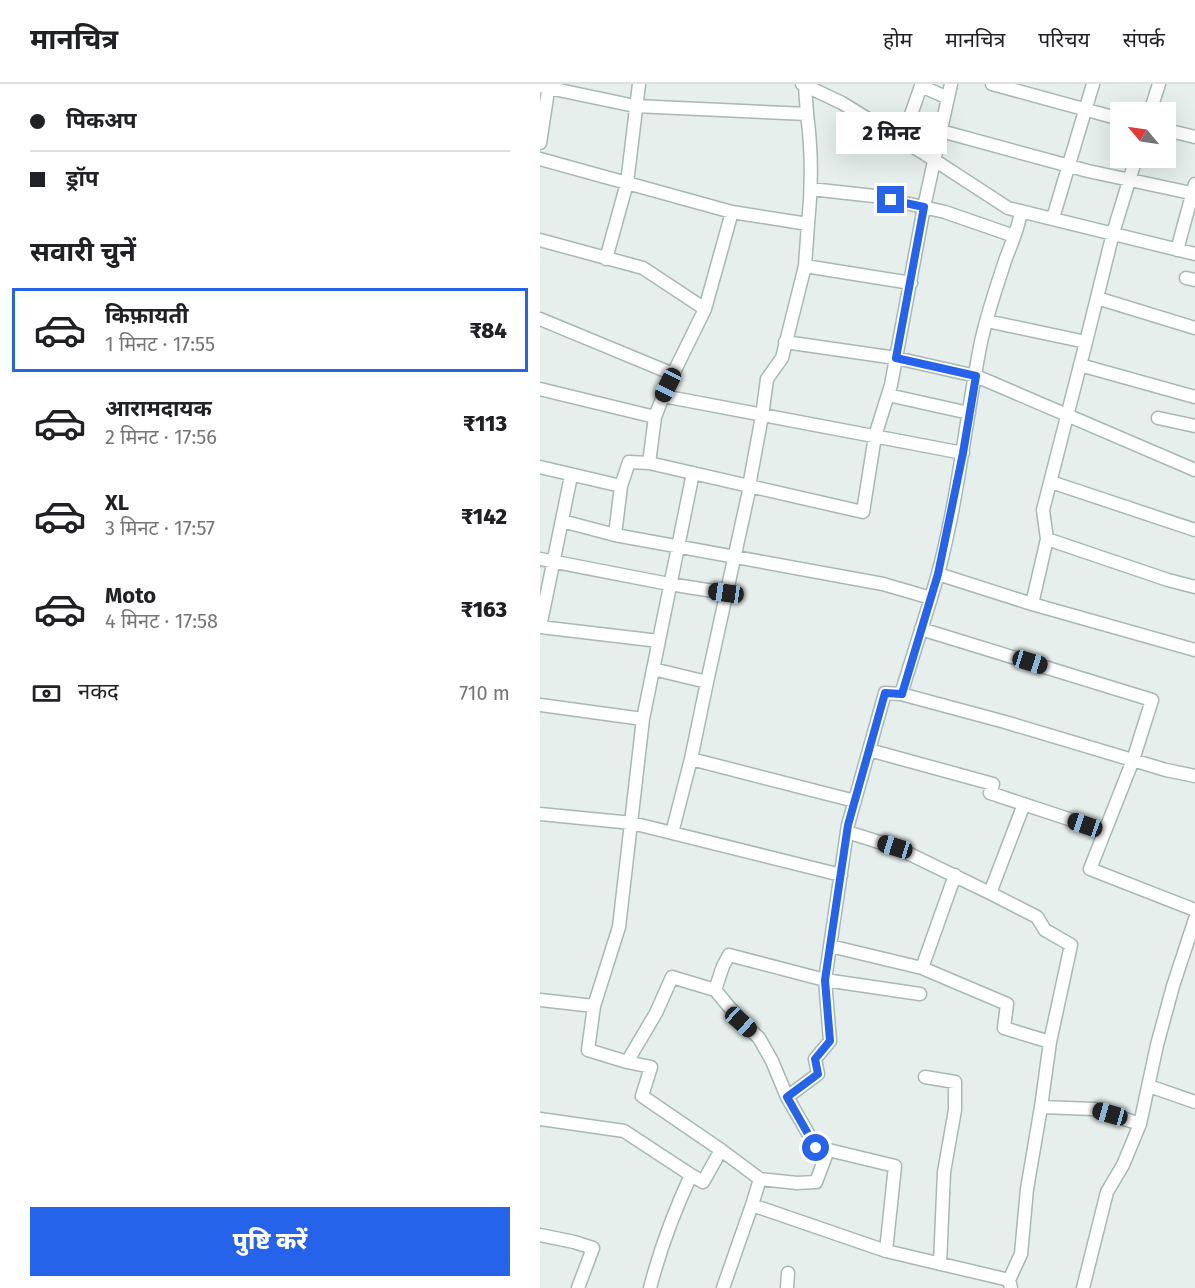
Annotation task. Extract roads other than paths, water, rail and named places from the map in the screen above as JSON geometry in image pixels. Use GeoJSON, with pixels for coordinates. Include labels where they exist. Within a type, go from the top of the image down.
{"type":"FeatureCollection","features":[{"type":"Feature","properties":{"kind":"street"},"geometry":{"type":"LineString","coordinates":[[606,259],[627,183],[639,84]]}},
{"type":"Feature","properties":{"kind":"street"},"geometry":{"type":"LineString","coordinates":[[615,535],[621,486],[629,462],[649,463],[863,512],[875,436],[888,395],[896,358],[924,207],[951,84]]}},
{"type":"Feature","properties":{"kind":"street"},"geometry":{"type":"LineString","coordinates":[[992,84],[1110,116]]}},
{"type":"Feature","properties":{"kind":"street"},"geometry":{"type":"LineString","coordinates":[[1053,218],[1093,84]]}},
{"type":"Feature","properties":{"kind":"street"},"geometry":{"type":"LineString","coordinates":[[1153,102],[1159,84]]}},
{"type":"Feature","properties":{"kind":"street"},"geometry":{"type":"LineString","coordinates":[[672,833],[691,759],[749,486],[767,379],[782,358],[805,266],[812,189],[810,136],[804,85]]}},
{"type":"Feature","properties":{"kind":"street"},"geometry":{"type":"LineString","coordinates":[[804,85],[842,104],[934,159],[1008,208],[1195,254]]}},
{"type":"Feature","properties":{"kind":"street"},"geometry":{"type":"LineString","coordinates":[[540,143],[546,86],[635,106],[807,114]]}},
{"type":"Feature","properties":{"kind":"street"},"geometry":{"type":"LineString","coordinates":[[902,140],[921,86],[948,98]]}},
{"type":"Feature","properties":{"kind":"street"},"geometry":{"type":"LineString","coordinates":[[940,131],[1068,166],[1194,191],[1177,250]]}},
{"type":"Feature","properties":{"kind":"street"},"geometry":{"type":"LineString","coordinates":[[1176,132],[1195,137]]}},
{"type":"Feature","properties":{"kind":"street"},"geometry":{"type":"LineString","coordinates":[[540,159],[732,212],[808,224]]}},
{"type":"Feature","properties":{"kind":"street"},"geometry":{"type":"LineString","coordinates":[[1032,604],[1047,539],[1043,510],[1113,233],[1133,168]]}},
{"type":"Feature","properties":{"kind":"street"},"geometry":{"type":"LineString","coordinates":[[812,189],[874,196],[924,207],[1014,236]]}},
{"type":"Feature","properties":{"kind":"street"},"geometry":{"type":"LineString","coordinates":[[902,694],[938,574],[963,453],[981,340],[1019,224],[1021,211]]}},
{"type":"Feature","properties":{"kind":"street"},"geometry":{"type":"LineString","coordinates":[[649,463],[655,417],[705,309],[732,212]]}},
{"type":"Feature","properties":{"kind":"street"},"geometry":{"type":"LineString","coordinates":[[540,240],[643,268],[705,309]]}},
{"type":"Feature","properties":{"kind":"street"},"geometry":{"type":"LineString","coordinates":[[805,266],[911,283]]}},
{"type":"Feature","properties":{"kind":"street"},"geometry":{"type":"LineString","coordinates":[[1097,298],[1195,328]]}},
{"type":"Feature","properties":{"kind":"street"},"geometry":{"type":"LineString","coordinates":[[540,319],[674,374]]}},
{"type":"Feature","properties":{"kind":"street"},"geometry":{"type":"LineString","coordinates":[[987,321],[1086,342]]}},
{"type":"Feature","properties":{"kind":"street"},"geometry":{"type":"LineString","coordinates":[[785,342],[896,358],[976,376],[1195,470]]}},
{"type":"Feature","properties":{"kind":"street"},"geometry":{"type":"LineString","coordinates":[[1080,365],[1195,398]]}},
{"type":"Feature","properties":{"kind":"street"},"geometry":{"type":"LineString","coordinates":[[540,389],[655,417]]}},
{"type":"Feature","properties":{"kind":"street"},"geometry":{"type":"LineString","coordinates":[[888,395],[969,413]]}},
{"type":"Feature","properties":{"kind":"street"},"geometry":{"type":"LineString","coordinates":[[663,396],[963,453]]}},
{"type":"Feature","properties":{"kind":"street"},"geometry":{"type":"LineString","coordinates":[[1158,418],[1195,426]]}},
{"type":"Feature","properties":{"kind":"street"},"geometry":{"type":"LineString","coordinates":[[540,466],[571,476],[621,486]]}},
{"type":"Feature","properties":{"kind":"street"},"geometry":{"type":"LineString","coordinates":[[693,473],[643,719],[619,927],[594,1006],[588,1050],[651,1067],[642,1096],[760,1179],[797,1183],[816,1182],[828,1150]]}},
{"type":"Feature","properties":{"kind":"street"},"geometry":{"type":"LineString","coordinates":[[571,476],[540,627],[659,641]]}},
{"type":"Feature","properties":{"kind":"street"},"geometry":{"type":"LineString","coordinates":[[1051,482],[1195,530]]}},
{"type":"Feature","properties":{"kind":"street"},"geometry":{"type":"LineString","coordinates":[[561,521],[615,535],[884,584],[931,598]]}},
{"type":"Feature","properties":{"kind":"street"},"geometry":{"type":"LineString","coordinates":[[1047,539],[1195,587]]}},
{"type":"Feature","properties":{"kind":"street"},"geometry":{"type":"LineString","coordinates":[[540,559],[726,593]]}},
{"type":"Feature","properties":{"kind":"street"},"geometry":{"type":"LineString","coordinates":[[938,574],[1032,604],[1195,650]]}},
{"type":"Feature","properties":{"kind":"street"},"geometry":{"type":"LineString","coordinates":[[921,629],[1152,700],[1133,760],[1090,869],[1195,910]]}},
{"type":"Feature","properties":{"kind":"street"},"geometry":{"type":"LineString","coordinates":[[653,669],[707,682]]}},
{"type":"Feature","properties":{"kind":"street"},"geometry":{"type":"LineString","coordinates":[[787,1097],[818,1074],[815,1059],[830,1041],[825,980],[847,832],[885,693],[902,694],[1166,770],[1195,776]]}},
{"type":"Feature","properties":{"kind":"street"},"geometry":{"type":"LineString","coordinates":[[540,705],[643,719]]}},
{"type":"Feature","properties":{"kind":"street"},"geometry":{"type":"LineString","coordinates":[[869,750],[993,784],[990,793],[1105,831]]}},
{"type":"Feature","properties":{"kind":"street"},"geometry":{"type":"LineString","coordinates":[[691,759],[855,801]]}},
{"type":"Feature","properties":{"kind":"street"},"geometry":{"type":"LineString","coordinates":[[990,893],[1024,804]]}},
{"type":"Feature","properties":{"kind":"street"},"geometry":{"type":"LineString","coordinates":[[540,814],[632,824],[841,875]]}},
{"type":"Feature","properties":{"kind":"street"},"geometry":{"type":"LineString","coordinates":[[753,1205],[886,1251],[1010,1284],[1021,1254],[1027,1189],[1050,1042],[1071,945],[1045,930],[1037,917],[955,875],[895,847],[847,832]]}},
{"type":"Feature","properties":{"kind":"street"},"geometry":{"type":"LineString","coordinates":[[922,968],[955,875]]}},
{"type":"Feature","properties":{"kind":"street"},"geometry":{"type":"LineString","coordinates":[[1083,1288],[1107,1192],[1123,1165],[1140,1124],[1157,1045],[1190,949],[1195,919]]}},
{"type":"Feature","properties":{"kind":"street"},"geometry":{"type":"LineString","coordinates":[[830,946],[922,968],[1007,1004],[1004,1028],[1050,1042]]}},
{"type":"Feature","properties":{"kind":"street"},"geometry":{"type":"LineString","coordinates":[[716,990],[729,955],[825,980],[920,994]]}},
{"type":"Feature","properties":{"kind":"street"},"geometry":{"type":"LineString","coordinates":[[627,1062],[657,1012],[672,977],[716,990],[741,1022],[759,1038],[772,1061],[787,1097],[816,1148],[895,1166],[886,1251]]}},
{"type":"Feature","properties":{"kind":"street"},"geometry":{"type":"LineString","coordinates":[[540,1000],[594,1006]]}},
{"type":"Feature","properties":{"kind":"street"},"geometry":{"type":"LineString","coordinates":[[925,1077],[956,1082],[955,1110],[944,1172],[940,1264]]}},
{"type":"Feature","properties":{"kind":"street"},"geometry":{"type":"LineString","coordinates":[[1149,1086],[1195,1102]]}},
{"type":"Feature","properties":{"kind":"street"},"geometry":{"type":"LineString","coordinates":[[1041,1107],[1094,1109],[1140,1124]]}},
{"type":"Feature","properties":{"kind":"street"},"geometry":{"type":"LineString","coordinates":[[540,1119],[624,1131],[703,1182],[721,1150]]}},
{"type":"Feature","properties":{"kind":"street"},"geometry":{"type":"LineString","coordinates":[[650,1288],[656,1262],[676,1206],[691,1174]]}},
{"type":"Feature","properties":{"kind":"street"},"geometry":{"type":"LineString","coordinates":[[723,1288],[760,1179]]}},
{"type":"Feature","properties":{"kind":"street"},"geometry":{"type":"LineString","coordinates":[[540,1235],[593,1248],[578,1288]]}},
{"type":"Feature","properties":{"kind":"street"},"geometry":{"type":"LineString","coordinates":[[787,1288],[788,1273]]}}]}
